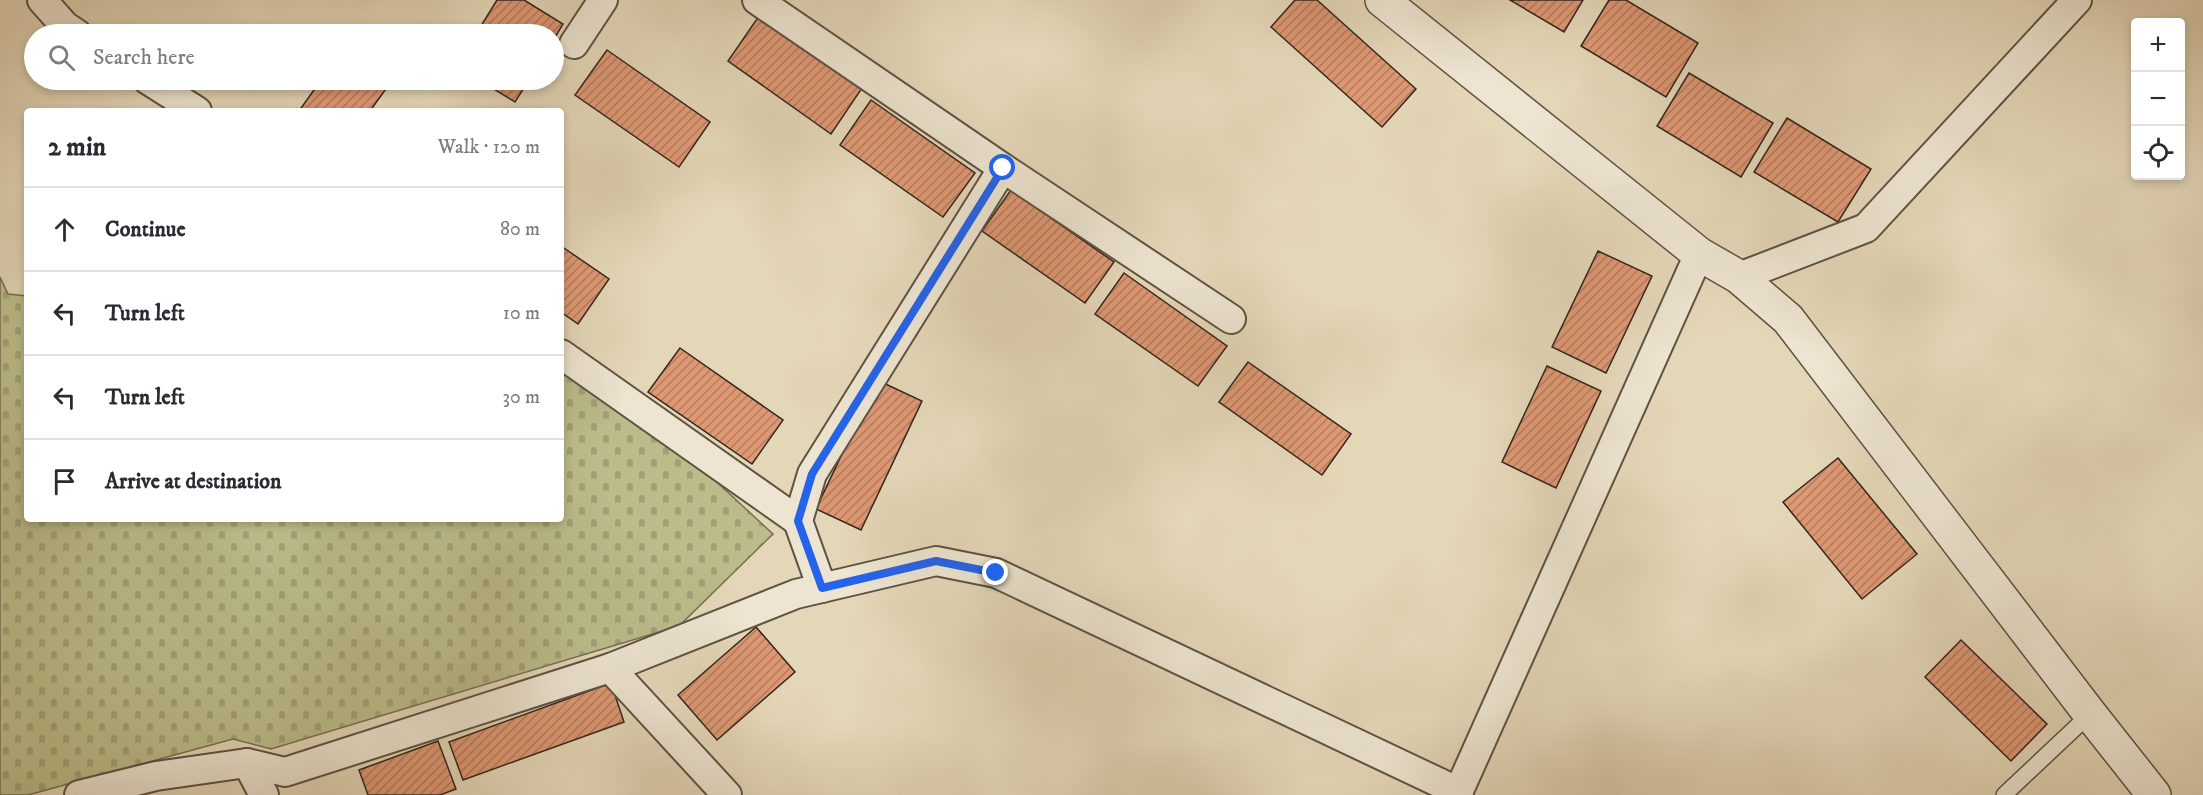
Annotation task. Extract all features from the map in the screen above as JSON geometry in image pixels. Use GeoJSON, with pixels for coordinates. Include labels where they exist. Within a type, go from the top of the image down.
{"type":"FeatureCollection","features":[{"type":"Feature","properties":{"kind":"street"},"geometry":{"type":"LineString","coordinates":[[42,0],[62,24]]}},
{"type":"Feature","properties":{"kind":"street"},"geometry":{"type":"LineString","coordinates":[[574,44],[603,0]]}},
{"type":"Feature","properties":{"kind":"street"},"geometry":{"type":"LineString","coordinates":[[757,0],[1230,319]]}},
{"type":"Feature","properties":{"kind":"street"},"geometry":{"type":"LineString","coordinates":[[1382,0],[1699,254],[1739,277],[1788,319],[2154,795]]}},
{"type":"Feature","properties":{"kind":"street"},"geometry":{"type":"LineString","coordinates":[[1739,277],[1866,228],[2077,0]]}},
{"type":"Feature","properties":{"kind":"street"},"geometry":{"type":"LineString","coordinates":[[164,90],[192,108]]}},
{"type":"Feature","properties":{"kind":"street"},"geometry":{"type":"LineString","coordinates":[[798,521],[812,474],[1003,168]]}},
{"type":"Feature","properties":{"kind":"street"},"geometry":{"type":"LineString","coordinates":[[79,795],[156,776],[247,763],[285,772],[610,668],[796,594],[936,561],[996,573],[1458,793],[1699,254]]}},
{"type":"Feature","properties":{"kind":"street"},"geometry":{"type":"LineString","coordinates":[[564,356],[798,521],[822,588]]}},
{"type":"Feature","properties":{"kind":"street"},"geometry":{"type":"LineString","coordinates":[[610,668],[727,795]]}},
{"type":"Feature","properties":{"kind":"street"},"geometry":{"type":"LineString","coordinates":[[247,763],[264,795]]}},
{"type":"Feature","properties":{"kind":"lane"},"geometry":{"type":"LineString","coordinates":[[2004,795],[2090,714]]}},
{"type":"Feature","properties":{"kind":"green space"},"geometry":{"type":"Polygon","coordinates":[[[0,277],[8,294],[24,296],[24,522],[564,522],[564,374],[679,447],[773,534],[679,626],[271,749],[233,739],[28,795],[0,795],[0,277]]]}},
{"type":"Feature","properties":{"kind":"building"},"geometry":{"type":"Polygon","coordinates":[[[497,0],[524,0],[563,24],[482,24],[497,0]]]}},
{"type":"Feature","properties":{"kind":"building"},"geometry":{"type":"Polygon","coordinates":[[[1295,0],[1317,0],[1416,89],[1382,127],[1271,27],[1295,0]]]}},
{"type":"Feature","properties":{"kind":"building"},"geometry":{"type":"Polygon","coordinates":[[[1510,0],[1583,0],[1564,32],[1510,0]]]}},
{"type":"Feature","properties":{"kind":"building"},"geometry":{"type":"Polygon","coordinates":[[[1609,0],[1626,0],[1698,43],[1666,97],[1581,46],[1609,0]]]}},
{"type":"Feature","properties":{"kind":"building"},"geometry":{"type":"Polygon","coordinates":[[[759,16],[862,88],[831,134],[728,61],[759,16]]]}},
{"type":"Feature","properties":{"kind":"building"},"geometry":{"type":"Polygon","coordinates":[[[607,50],[710,122],[679,167],[575,95],[607,50]]]}},
{"type":"Feature","properties":{"kind":"building"},"geometry":{"type":"Polygon","coordinates":[[[1689,73],[1773,123],[1741,177],[1657,126],[1689,73]]]}},
{"type":"Feature","properties":{"kind":"building"},"geometry":{"type":"Polygon","coordinates":[[[314,90],[385,90],[372,108],[301,108],[314,90]]]}},
{"type":"Feature","properties":{"kind":"building"},"geometry":{"type":"Polygon","coordinates":[[[495,90],[523,90],[515,102],[495,90]]]}},
{"type":"Feature","properties":{"kind":"building"},"geometry":{"type":"Polygon","coordinates":[[[871,100],[975,173],[943,217],[840,145],[871,100]]]}},
{"type":"Feature","properties":{"kind":"building"},"geometry":{"type":"Polygon","coordinates":[[[1787,118],[1871,169],[1838,222],[1754,172],[1787,118]]]}},
{"type":"Feature","properties":{"kind":"building"},"geometry":{"type":"Polygon","coordinates":[[[1011,190],[1114,262],[1085,303],[982,231],[1011,190]]]}},
{"type":"Feature","properties":{"kind":"building"},"geometry":{"type":"Polygon","coordinates":[[[564,248],[609,279],[578,324],[564,314],[564,248]]]}},
{"type":"Feature","properties":{"kind":"building"},"geometry":{"type":"Polygon","coordinates":[[[1598,251],[1652,276],[1606,373],[1552,347],[1598,251]]]}},
{"type":"Feature","properties":{"kind":"building"},"geometry":{"type":"Polygon","coordinates":[[[1124,273],[1227,346],[1198,386],[1095,314],[1124,273]]]}},
{"type":"Feature","properties":{"kind":"building"},"geometry":{"type":"Polygon","coordinates":[[[680,348],[783,420],[752,464],[648,392],[680,348]]]}},
{"type":"Feature","properties":{"kind":"building"},"geometry":{"type":"Polygon","coordinates":[[[1248,362],[1351,434],[1322,475],[1219,402],[1248,362]]]}},
{"type":"Feature","properties":{"kind":"building"},"geometry":{"type":"Polygon","coordinates":[[[1547,366],[1601,391],[1556,488],[1502,462],[1547,366]]]}},
{"type":"Feature","properties":{"kind":"building"},"geometry":{"type":"Polygon","coordinates":[[[877,380],[922,401],[861,530],[816,509],[877,380]]]}},
{"type":"Feature","properties":{"kind":"building"},"geometry":{"type":"Polygon","coordinates":[[[1838,458],[1917,554],[1862,599],[1783,502],[1838,458]]]}},
{"type":"Feature","properties":{"kind":"building"},"geometry":{"type":"Polygon","coordinates":[[[756,627],[795,672],[717,740],[678,695],[756,627]]]}},
{"type":"Feature","properties":{"kind":"building"},"geometry":{"type":"Polygon","coordinates":[[[1961,640],[2047,724],[2011,761],[1925,677],[1961,640]]]}},
{"type":"Feature","properties":{"kind":"building"},"geometry":{"type":"Polygon","coordinates":[[[611,683],[624,722],[463,780],[449,742],[611,683]]]}},
{"type":"Feature","properties":{"kind":"building"},"geometry":{"type":"Polygon","coordinates":[[[438,741],[456,789],[440,795],[368,795],[359,770],[438,741]]]}},
{"type":"Feature","properties":{"kind":"route"},"geometry":{"type":"LineString","coordinates":[[996,573],[936,561],[822,588],[798,521],[812,474],[1003,168]]}}]}
